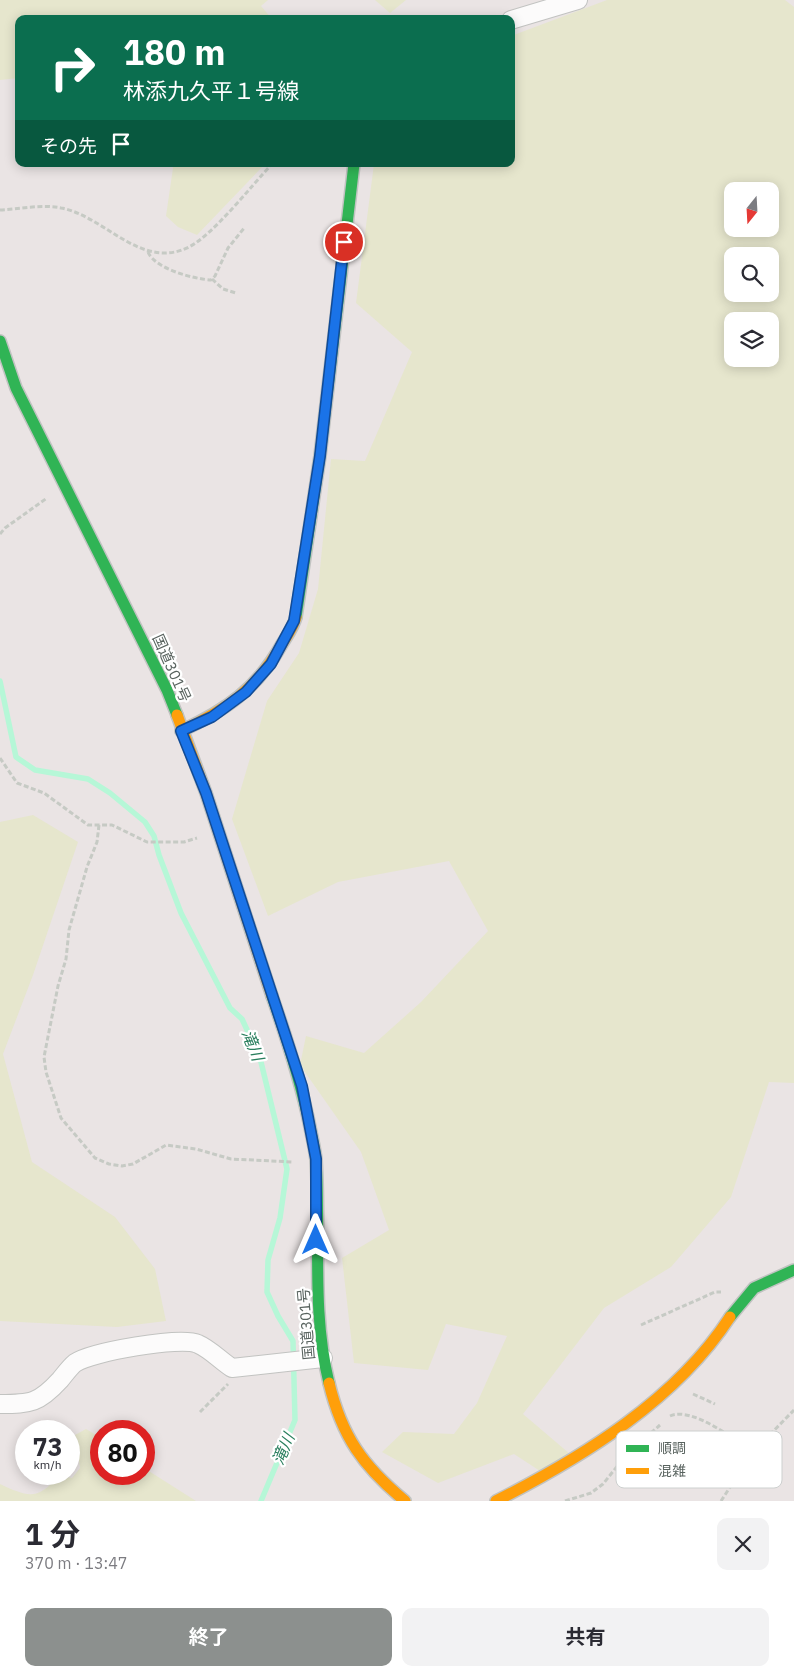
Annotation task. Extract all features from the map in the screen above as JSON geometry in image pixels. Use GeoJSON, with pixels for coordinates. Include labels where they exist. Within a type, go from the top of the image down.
{"type":"FeatureCollection","features":[{"type":"Feature","properties":{"kind":"main road"},"geometry":{"type":"LineString","coordinates":[[181,731],[212,717],[246,692],[271,664],[294,621],[320,456],[354,167]]}},
{"type":"Feature","properties":{"kind":"main road","name":"国道301号"},"geometry":{"type":"LineString","coordinates":[[0,341],[6,376],[16,388],[167,690],[216,826],[302,1086],[316,1159],[316,1240],[323,1358],[333,1399],[343,1429],[356,1450],[382,1481],[405,1501]]}},
{"type":"Feature","properties":{"kind":"main road"},"geometry":{"type":"LineString","coordinates":[[496,1501],[540,1478],[576,1456],[658,1396],[700,1359],[750,1292],[794,1270]]}},
{"type":"Feature","properties":{"kind":"street"},"geometry":{"type":"LineString","coordinates":[[515,19],[578,0]]}},
{"type":"Feature","properties":{"kind":"street"},"geometry":{"type":"LineString","coordinates":[[0,1404],[26,1404],[39,1400],[75,1363],[89,1356],[182,1340],[198,1344],[232,1368],[323,1358]]}},
{"type":"Feature","properties":{"kind":"path"},"geometry":{"type":"LineString","coordinates":[[0,210],[60,208],[92,219],[131,244],[148,252],[175,253],[202,239],[269,167]]}},
{"type":"Feature","properties":{"kind":"path"},"geometry":{"type":"LineString","coordinates":[[148,252],[150,256],[170,270],[199,279],[212,279],[216,276],[228,248],[245,226]]}},
{"type":"Feature","properties":{"kind":"path"},"geometry":{"type":"LineString","coordinates":[[212,279],[223,289],[236,293]]}},
{"type":"Feature","properties":{"kind":"path"},"geometry":{"type":"LineString","coordinates":[[0,534],[5,528],[64,487]]}},
{"type":"Feature","properties":{"kind":"path"},"geometry":{"type":"LineString","coordinates":[[0,758],[17,783],[44,793],[88,826],[112,826],[147,842],[184,842],[198,838],[216,826]]}},
{"type":"Feature","properties":{"kind":"path"},"geometry":{"type":"LineString","coordinates":[[99,825],[97,842],[87,867],[69,930],[66,959],[58,986],[44,1057],[46,1072],[61,1118],[96,1158],[109,1164],[122,1166],[132,1164],[166,1146],[196,1149],[231,1159],[291,1162],[316,1159]]}},
{"type":"Feature","properties":{"kind":"path"},"geometry":{"type":"LineString","coordinates":[[641,1325],[715,1292],[750,1292]]}},
{"type":"Feature","properties":{"kind":"path"},"geometry":{"type":"LineString","coordinates":[[200,1412],[236,1376],[240,1367]]}},
{"type":"Feature","properties":{"kind":"path"},"geometry":{"type":"LineString","coordinates":[[774,1431],[794,1410]]}},
{"type":"Feature","properties":{"kind":"path"},"geometry":{"type":"LineString","coordinates":[[654,1431],[672,1415],[683,1414],[704,1421],[720,1431]]}},
{"type":"Feature","properties":{"kind":"path"},"geometry":{"type":"LineString","coordinates":[[565,1501],[591,1493],[603,1484],[616,1468]]}},
{"type":"Feature","properties":{"kind":"path"},"geometry":{"type":"LineString","coordinates":[[721,1501],[730,1488]]}},
{"type":"Feature","properties":{"kind":"green space"},"geometry":{"type":"Polygon","coordinates":[[[0,0],[268,0],[261,6],[269,15],[15,15],[15,78],[0,80],[0,0]]]}},
{"type":"Feature","properties":{"kind":"green space"},"geometry":{"type":"Polygon","coordinates":[[[375,0],[406,0],[390,13],[375,0]]]}},
{"type":"Feature","properties":{"kind":"green space"},"geometry":{"type":"Polygon","coordinates":[[[607,0],[785,0],[794,7],[794,1083],[769,1082],[731,1197],[671,1267],[604,1308],[523,1414],[570,1454],[540,1471],[514,1454],[438,1483],[382,1452],[403,1432],[454,1434],[477,1403],[507,1336],[446,1324],[428,1370],[354,1363],[342,1258],[389,1230],[361,1152],[300,1065],[306,1036],[364,1053],[421,1002],[488,931],[449,861],[338,882],[268,916],[232,819],[267,701],[299,653],[318,589],[331,459],[365,461],[412,352],[356,303],[374,167],[515,167],[515,34],[607,0]]]}},
{"type":"Feature","properties":{"kind":"green space"},"geometry":{"type":"Polygon","coordinates":[[[262,167],[197,235],[178,227],[166,216],[173,168],[262,167]]]}},
{"type":"Feature","properties":{"kind":"green space"},"geometry":{"type":"Polygon","coordinates":[[[33,815],[78,842],[33,975],[3,1054],[32,1162],[115,1217],[155,1269],[166,1321],[117,1327],[0,1321],[0,822],[33,815]]]}},
{"type":"Feature","properties":{"kind":"green space"},"geometry":{"type":"Polygon","coordinates":[[[86,1429],[90,1431],[90,1485],[155,1485],[155,1475],[196,1501],[0,1501],[0,1484],[25,1494],[38,1493],[50,1485],[80,1485],[80,1432],[86,1429]]]}},
{"type":"Feature","properties":{"kind":"waterway","name":"滝川"},"geometry":{"type":"LineString","coordinates":[[0,681],[16,757],[35,770],[88,779],[110,793],[145,822],[154,836],[159,855],[181,913],[230,1008],[242,1019],[260,1058],[287,1169],[280,1218],[268,1260],[267,1292],[278,1316],[293,1341],[295,1420],[261,1501]]}},
{"type":"Feature","properties":{"kind":"traffic: fast"},"geometry":{"type":"LineString","coordinates":[[296,617],[320,456],[354,167]]}},
{"type":"Feature","properties":{"kind":"traffic: fast"},"geometry":{"type":"LineString","coordinates":[[0,341],[16,388],[167,690],[177,715]]}},
{"type":"Feature","properties":{"kind":"traffic: fast"},"geometry":{"type":"LineString","coordinates":[[272,996],[298,1077],[316,1156],[318,1300],[323,1355],[329,1383]]}},
{"type":"Feature","properties":{"kind":"traffic: fast"},"geometry":{"type":"LineString","coordinates":[[730,1317],[754,1288],[794,1270]]}},
{"type":"Feature","properties":{"kind":"traffic: slow"},"geometry":{"type":"LineString","coordinates":[[181,731],[212,715],[251,686],[272,660],[294,624],[296,617]]}},
{"type":"Feature","properties":{"kind":"traffic: slow"},"geometry":{"type":"LineString","coordinates":[[177,715],[206,793],[272,996]]}},
{"type":"Feature","properties":{"kind":"traffic: slow"},"geometry":{"type":"LineString","coordinates":[[496,1501],[562,1465],[625,1424],[683,1375],[708,1347],[730,1317]]}},
{"type":"Feature","properties":{"kind":"traffic: slow"},"geometry":{"type":"LineString","coordinates":[[329,1383],[340,1419],[356,1449],[377,1475],[405,1501]]}},
{"type":"Feature","properties":{"kind":"route"},"geometry":{"type":"LineString","coordinates":[[316,1240],[316,1159],[302,1086],[206,793],[181,731],[212,717],[246,692],[271,664],[294,621],[320,456],[344,242]]}}]}
